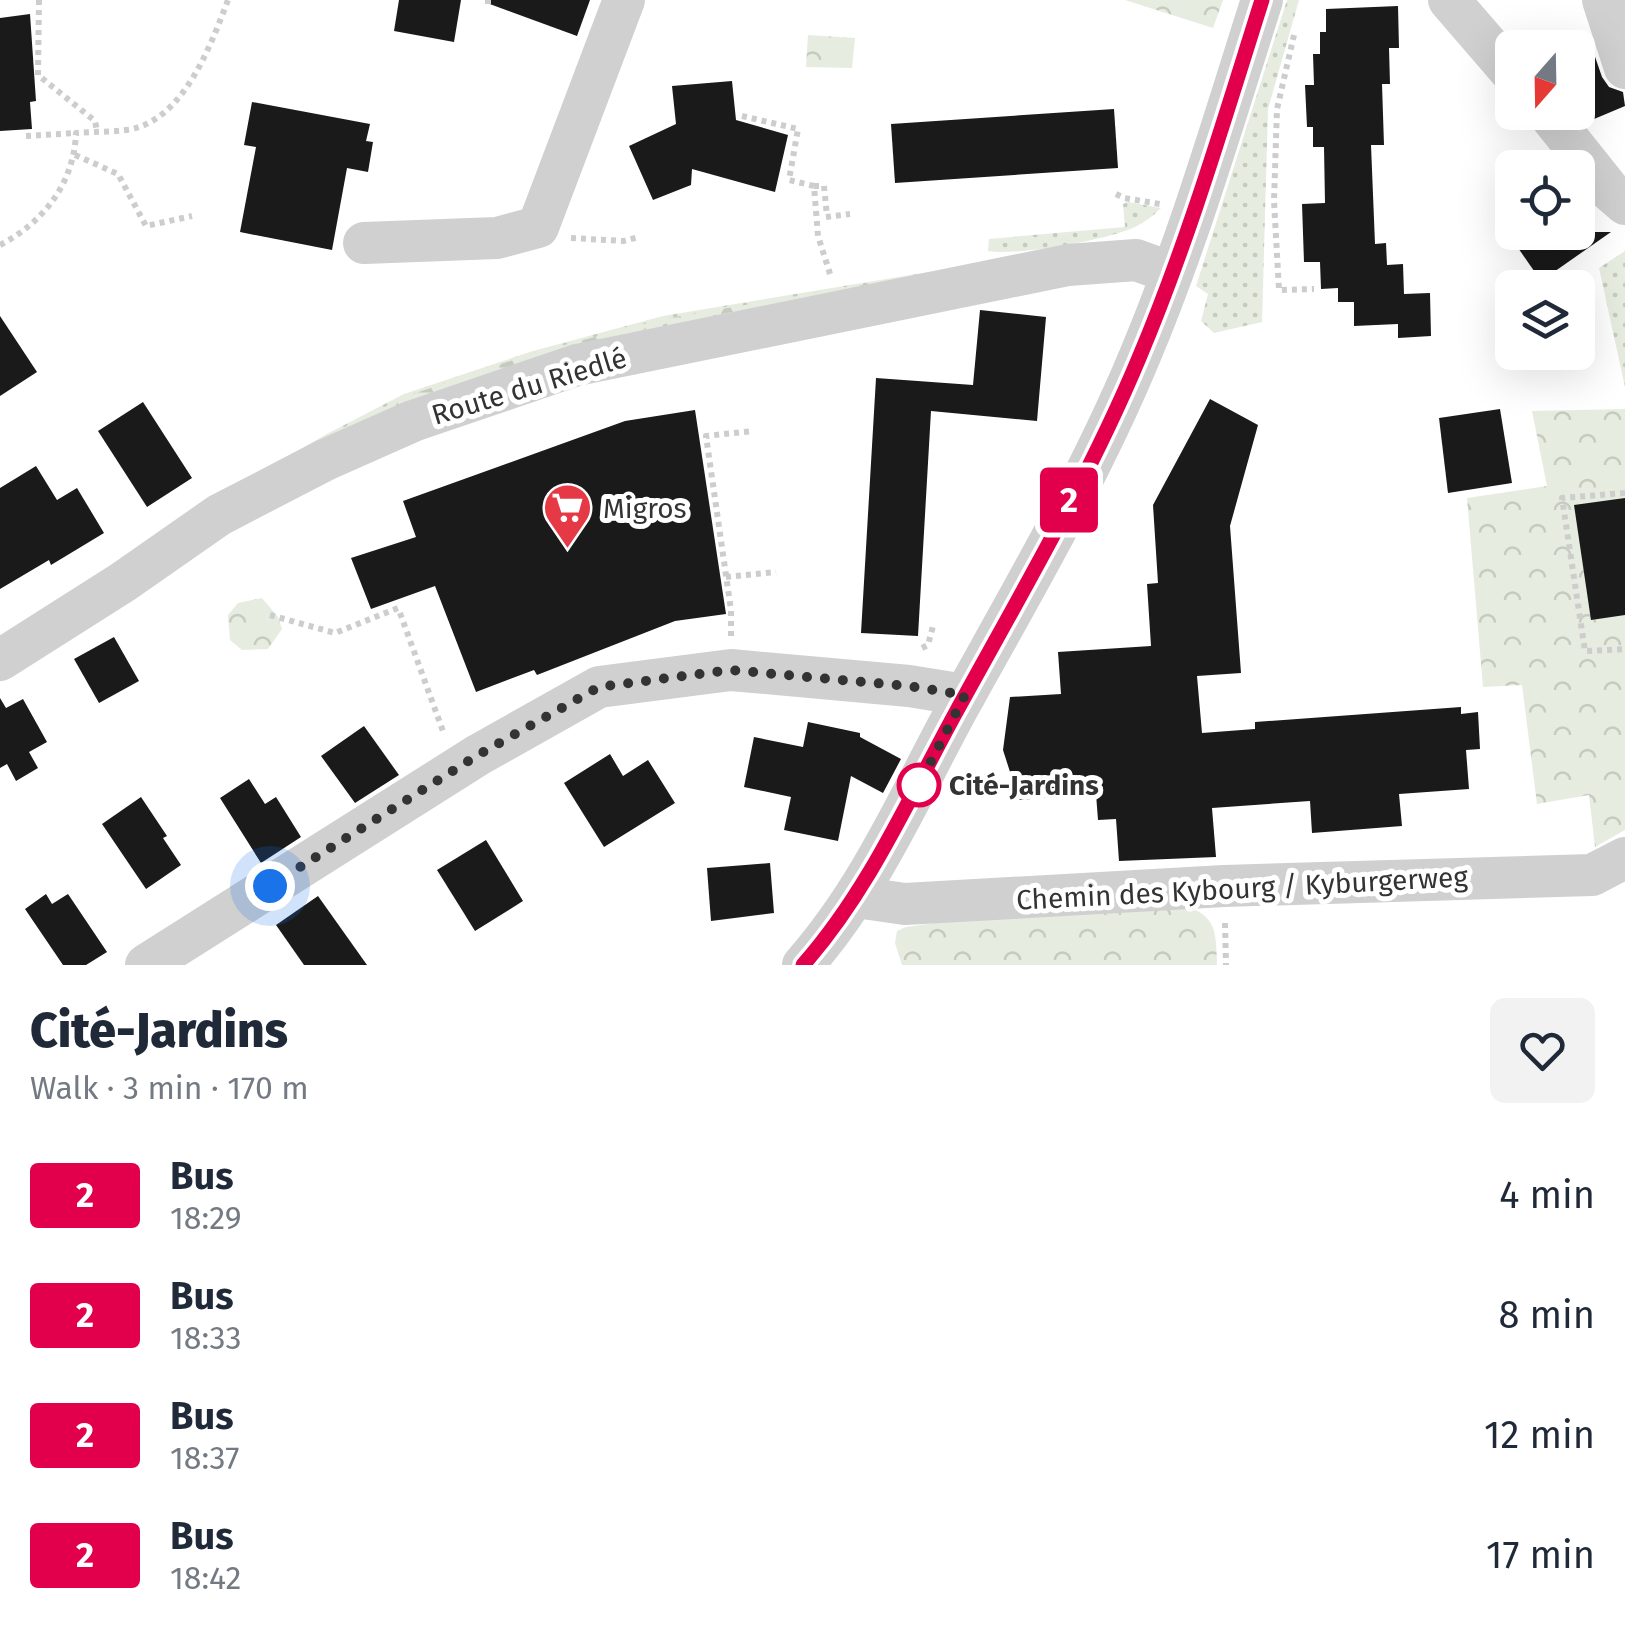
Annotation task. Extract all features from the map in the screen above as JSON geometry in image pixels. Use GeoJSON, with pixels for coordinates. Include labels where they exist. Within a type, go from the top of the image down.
{"type":"FeatureCollection","features":[{"type":"Feature","properties":{"kind":"street"},"geometry":{"type":"LineString","coordinates":[[364,243],[497,238],[538,227],[624,0]]}},
{"type":"Feature","properties":{"kind":"street"},"geometry":{"type":"LineString","coordinates":[[803,965],[856,897],[1090,461],[1139,359],[1172,273],[1262,0]]}},
{"type":"Feature","properties":{"kind":"street"},"geometry":{"type":"LineString","coordinates":[[1449,0],[1495,53]]}},
{"type":"Feature","properties":{"kind":"street"},"geometry":{"type":"LineString","coordinates":[[1603,0],[1625,68]]}},
{"type":"Feature","properties":{"kind":"street"},"geometry":{"type":"LineString","coordinates":[[1561,130],[1625,204]]}},
{"type":"Feature","properties":{"kind":"street","name":"Route du Riedlé"},"geometry":{"type":"LineString","coordinates":[[0,660],[219,515],[325,460],[413,421],[578,366],[1068,266],[1136,260],[1172,273]]}},
{"type":"Feature","properties":{"kind":"street"},"geometry":{"type":"LineString","coordinates":[[146,965],[457,768],[599,687],[730,670],[965,695]]}},
{"type":"Feature","properties":{"kind":"street","name":"Chemin des Kybourg / Kyburgerweg"},"geometry":{"type":"LineString","coordinates":[[856,897],[905,904],[1098,892],[1412,893],[1592,875],[1625,858]]}},
{"type":"Feature","properties":{"kind":"path"},"geometry":{"type":"LineString","coordinates":[[39,0],[38,76],[95,121],[97,131]]}},
{"type":"Feature","properties":{"kind":"path"},"geometry":{"type":"LineString","coordinates":[[26,136],[140,127],[172,104],[206,58],[228,0]]}},
{"type":"Feature","properties":{"kind":"path"},"geometry":{"type":"LineString","coordinates":[[1296,25],[1277,110],[1274,201],[1279,290],[1314,288]]}},
{"type":"Feature","properties":{"kind":"path"},"geometry":{"type":"LineString","coordinates":[[742,116],[798,129],[789,180],[824,186],[828,216]]}},
{"type":"Feature","properties":{"kind":"path"},"geometry":{"type":"LineString","coordinates":[[0,244],[23,233],[56,199],[75,155],[76,133]]}},
{"type":"Feature","properties":{"kind":"path"},"geometry":{"type":"LineString","coordinates":[[75,155],[118,174],[146,226],[192,216]]}},
{"type":"Feature","properties":{"kind":"path"},"geometry":{"type":"LineString","coordinates":[[814,186],[818,236],[833,283]]}},
{"type":"Feature","properties":{"kind":"path"},"geometry":{"type":"LineString","coordinates":[[1116,194],[1171,205]]}},
{"type":"Feature","properties":{"kind":"path"},"geometry":{"type":"LineString","coordinates":[[816,218],[850,214]]}},
{"type":"Feature","properties":{"kind":"path"},"geometry":{"type":"LineString","coordinates":[[538,227],[564,238],[624,241],[639,237]]}},
{"type":"Feature","properties":{"kind":"path"},"geometry":{"type":"LineString","coordinates":[[732,617],[706,436],[753,431]]}},
{"type":"Feature","properties":{"kind":"path"},"geometry":{"type":"LineString","coordinates":[[1625,492],[1562,498],[1585,650],[1625,649]]}},
{"type":"Feature","properties":{"kind":"path"},"geometry":{"type":"LineString","coordinates":[[726,578],[776,572]]}},
{"type":"Feature","properties":{"kind":"path"},"geometry":{"type":"LineString","coordinates":[[270,615],[335,633],[399,611],[457,768]]}},
{"type":"Feature","properties":{"kind":"path"},"geometry":{"type":"LineString","coordinates":[[922,648],[928,645],[932,626]]}},
{"type":"Feature","properties":{"kind":"green space"},"geometry":{"type":"Polygon","coordinates":[[[1125,0],[1223,0],[1213,28],[1125,0]]]}},
{"type":"Feature","properties":{"kind":"green space"},"geometry":{"type":"Polygon","coordinates":[[[1287,0],[1299,0],[1268,109],[1262,322],[1214,333],[1201,321],[1208,294],[1196,286],[1287,0]]]}},
{"type":"Feature","properties":{"kind":"green space"},"geometry":{"type":"Polygon","coordinates":[[[808,35],[855,38],[852,68],[806,67],[808,35]]]}},
{"type":"Feature","properties":{"kind":"green space"},"geometry":{"type":"Polygon","coordinates":[[[1123,204],[1161,208],[1135,227],[1105,237],[1041,249],[988,251],[989,239],[1125,227],[1123,204]]]}},
{"type":"Feature","properties":{"kind":"green space"},"geometry":{"type":"Polygon","coordinates":[[[1625,251],[1625,387],[1599,268],[1625,251]]]}},
{"type":"Feature","properties":{"kind":"green space"},"geometry":{"type":"Polygon","coordinates":[[[935,271],[230,492],[325,435],[404,394],[533,351],[663,316],[935,271]]]}},
{"type":"Feature","properties":{"kind":"green space"},"geometry":{"type":"Polygon","coordinates":[[[880,282],[884,285],[665,324],[537,360],[325,437],[404,397],[534,353],[663,319],[880,282]]]}},
{"type":"Feature","properties":{"kind":"green space"},"geometry":{"type":"Polygon","coordinates":[[[1625,409],[1625,830],[1595,847],[1589,795],[1537,804],[1522,685],[1483,687],[1467,498],[1547,486],[1532,411],[1625,409]]]}},
{"type":"Feature","properties":{"kind":"green space"},"geometry":{"type":"Polygon","coordinates":[[[262,598],[278,617],[282,629],[268,649],[242,650],[230,640],[228,615],[238,603],[262,598]]]}},
{"type":"Feature","properties":{"kind":"green space"},"geometry":{"type":"Polygon","coordinates":[[[1176,903],[1199,912],[1211,924],[1217,965],[902,965],[895,943],[897,931],[906,927],[973,918],[1176,903]]]}},
{"type":"Feature","properties":{"kind":"building"},"geometry":{"type":"Polygon","coordinates":[[[399,0],[461,0],[454,42],[394,31],[399,0]]]}},
{"type":"Feature","properties":{"kind":"building"},"geometry":{"type":"Polygon","coordinates":[[[590,0],[577,36],[487,3],[590,0]]]}},
{"type":"Feature","properties":{"kind":"building"},"geometry":{"type":"Polygon","coordinates":[[[1398,6],[1399,48],[1389,48],[1390,84],[1382,84],[1384,145],[1371,145],[1375,244],[1386,243],[1387,265],[1403,264],[1404,294],[1430,293],[1431,336],[1398,338],[1398,324],[1354,326],[1354,302],[1338,302],[1338,288],[1321,289],[1320,262],[1304,262],[1302,204],[1325,203],[1324,147],[1313,147],[1313,127],[1307,127],[1305,85],[1314,85],[1313,54],[1320,54],[1320,32],[1326,32],[1326,9],[1398,6]]]}},
{"type":"Feature","properties":{"kind":"building"},"geometry":{"type":"Polygon","coordinates":[[[30,14],[36,101],[30,102],[32,129],[0,131],[0,18],[30,14]]]}},
{"type":"Feature","properties":{"kind":"building"},"geometry":{"type":"Polygon","coordinates":[[[1595,57],[1609,87],[1623,92],[1625,106],[1595,119],[1595,57]]]}},
{"type":"Feature","properties":{"kind":"building"},"geometry":{"type":"Polygon","coordinates":[[[732,81],[736,120],[788,135],[775,192],[692,169],[691,185],[653,200],[629,146],[676,124],[672,86],[732,81]]]}},
{"type":"Feature","properties":{"kind":"building"},"geometry":{"type":"Polygon","coordinates":[[[252,102],[370,124],[366,141],[373,142],[368,172],[347,168],[332,250],[240,232],[256,147],[244,145],[252,102]]]}},
{"type":"Feature","properties":{"kind":"building"},"geometry":{"type":"Polygon","coordinates":[[[1114,109],[1118,168],[895,183],[891,124],[1114,109]]]}},
{"type":"Feature","properties":{"kind":"building"},"geometry":{"type":"Polygon","coordinates":[[[1595,232],[1611,232],[1595,243],[1595,232]]]}},
{"type":"Feature","properties":{"kind":"building"},"geometry":{"type":"Polygon","coordinates":[[[1519,250],[1585,250],[1557,270],[1533,270],[1519,250]]]}},
{"type":"Feature","properties":{"kind":"building"},"geometry":{"type":"Polygon","coordinates":[[[980,310],[1046,317],[1037,421],[931,411],[918,636],[861,633],[876,378],[973,385],[980,310]]]}},
{"type":"Feature","properties":{"kind":"building"},"geometry":{"type":"Polygon","coordinates":[[[0,316],[37,372],[0,396],[0,316]]]}},
{"type":"Feature","properties":{"kind":"building"},"geometry":{"type":"Polygon","coordinates":[[[1210,399],[1258,425],[1230,526],[1241,673],[1197,676],[1202,733],[1255,729],[1255,722],[1461,707],[1461,714],[1478,712],[1480,749],[1466,750],[1469,789],[1399,794],[1402,826],[1312,833],[1310,801],[1212,808],[1216,857],[1119,861],[1116,819],[1098,820],[1096,794],[1019,800],[1003,750],[1010,697],[1061,694],[1058,652],[1151,646],[1147,584],[1158,583],[1153,505],[1210,399]]]}},
{"type":"Feature","properties":{"kind":"building"},"geometry":{"type":"Polygon","coordinates":[[[143,402],[192,478],[147,507],[98,431],[143,402]]]}},
{"type":"Feature","properties":{"kind":"building"},"geometry":{"type":"Polygon","coordinates":[[[1500,409],[1512,483],[1448,493],[1439,418],[1500,409]]]}},
{"type":"Feature","properties":{"kind":"building"},"geometry":{"type":"Polygon","coordinates":[[[695,410],[726,614],[675,621],[537,675],[534,670],[476,692],[435,586],[371,609],[351,558],[416,537],[403,501],[625,421],[695,410]]]}},
{"type":"Feature","properties":{"kind":"building"},"geometry":{"type":"Polygon","coordinates":[[[36,466],[57,500],[77,488],[104,533],[51,565],[49,560],[0,589],[0,488],[36,466]]]}},
{"type":"Feature","properties":{"kind":"building"},"geometry":{"type":"Polygon","coordinates":[[[1625,498],[1625,615],[1591,620],[1574,505],[1625,498]]]}},
{"type":"Feature","properties":{"kind":"building"},"geometry":{"type":"Polygon","coordinates":[[[114,637],[139,681],[99,703],[74,659],[114,637]]]}},
{"type":"Feature","properties":{"kind":"building"},"geometry":{"type":"Polygon","coordinates":[[[0,698],[6,708],[23,699],[47,742],[29,752],[38,768],[16,781],[7,764],[0,768],[0,698]]]}},
{"type":"Feature","properties":{"kind":"building"},"geometry":{"type":"Polygon","coordinates":[[[808,722],[860,733],[860,737],[901,759],[883,793],[851,776],[838,841],[784,830],[791,797],[744,787],[754,737],[803,747],[808,722]]]}},
{"type":"Feature","properties":{"kind":"building"},"geometry":{"type":"Polygon","coordinates":[[[364,726],[399,775],[355,803],[321,756],[364,726]]]}},
{"type":"Feature","properties":{"kind":"building"},"geometry":{"type":"Polygon","coordinates":[[[610,754],[623,776],[648,760],[675,803],[604,847],[564,783],[610,754]]]}},
{"type":"Feature","properties":{"kind":"building"},"geometry":{"type":"Polygon","coordinates":[[[249,779],[265,804],[276,797],[301,837],[261,863],[220,798],[249,779]]]}},
{"type":"Feature","properties":{"kind":"building"},"geometry":{"type":"Polygon","coordinates":[[[141,797],[181,865],[146,889],[102,824],[141,797]]]}},
{"type":"Feature","properties":{"kind":"building"},"geometry":{"type":"Polygon","coordinates":[[[486,840],[523,901],[475,931],[437,870],[486,840]]]}},
{"type":"Feature","properties":{"kind":"building"},"geometry":{"type":"Polygon","coordinates":[[[770,863],[774,913],[711,921],[707,868],[770,863]]]}},
{"type":"Feature","properties":{"kind":"building"},"geometry":{"type":"Polygon","coordinates":[[[46,894],[52,904],[68,894],[107,952],[86,965],[63,965],[25,909],[46,894]]]}},
{"type":"Feature","properties":{"kind":"building"},"geometry":{"type":"Polygon","coordinates":[[[318,896],[367,965],[304,965],[276,925],[318,896]]]}},
{"type":"Feature","properties":{"kind":"bus line","name":"2"},"geometry":{"type":"LineString","coordinates":[[803,965],[856,897],[926,772],[1090,461],[1139,359],[1172,273],[1262,0]]}},
{"type":"Feature","properties":{"kind":"place","name":"Migros"},"geometry":{"type":"Point","coordinates":[568,550]}},
{"type":"Feature","properties":{"kind":"place","name":"Cité-Jardins"},"geometry":{"type":"Point","coordinates":[919,785]}},
{"type":"Feature","properties":{"kind":"route"},"geometry":{"type":"LineString","coordinates":[[270,886],[478,755],[599,687],[730,670],[965,695],[919,785]]}}]}
